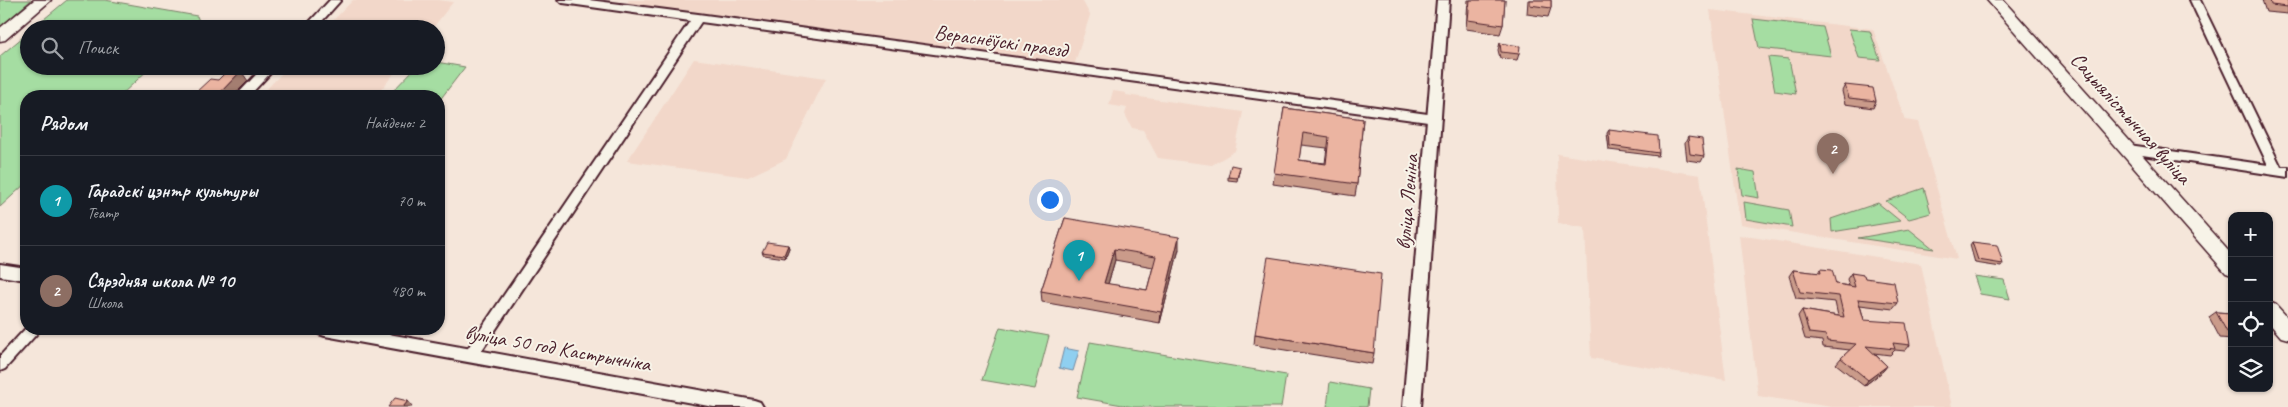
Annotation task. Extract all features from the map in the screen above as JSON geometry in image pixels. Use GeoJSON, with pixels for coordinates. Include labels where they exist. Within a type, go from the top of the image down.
{"type":"FeatureCollection","features":[{"type":"Feature","properties":{"kind":"main road"},"geometry":{"type":"LineString","coordinates":[[0,36],[43,0]]}},
{"type":"Feature","properties":{"kind":"main road","name":"Сацыялістычная вуліца"},"geometry":{"type":"LineString","coordinates":[[1994,0],[2129,149],[2228,263]]}},
{"type":"Feature","properties":{"kind":"main road"},"geometry":{"type":"LineString","coordinates":[[2273,314],[2288,331]]}},
{"type":"Feature","properties":{"kind":"street"},"geometry":{"type":"LineString","coordinates":[[317,20],[336,0]]}},
{"type":"Feature","properties":{"kind":"street","name":"Вераснёўскі праезд"},"geometry":{"type":"LineString","coordinates":[[563,0],[1435,119]]}},
{"type":"Feature","properties":{"kind":"street","name":"вуліца Леніна"},"geometry":{"type":"LineString","coordinates":[[1412,407],[1443,0]]}},
{"type":"Feature","properties":{"kind":"street"},"geometry":{"type":"LineString","coordinates":[[2196,0],[2283,171]]}},
{"type":"Feature","properties":{"kind":"street"},"geometry":{"type":"LineString","coordinates":[[471,355],[698,18]]}},
{"type":"Feature","properties":{"kind":"street"},"geometry":{"type":"LineString","coordinates":[[248,90],[262,75]]}},
{"type":"Feature","properties":{"kind":"street"},"geometry":{"type":"LineString","coordinates":[[2129,149],[2283,171]]}},
{"type":"Feature","properties":{"kind":"street"},"geometry":{"type":"LineString","coordinates":[[0,270],[20,273]]}},
{"type":"Feature","properties":{"kind":"street"},"geometry":{"type":"LineString","coordinates":[[0,365],[28,335]]}},
{"type":"Feature","properties":{"kind":"street","name":"вуліца 50 год Кастрычніка"},"geometry":{"type":"LineString","coordinates":[[359,335],[754,407]]}},
{"type":"Feature","properties":{"kind":"shaded area"},"geometry":{"type":"Polygon","coordinates":[[[353,0],[438,0],[453,2],[439,20],[334,20],[353,0]]]}},
{"type":"Feature","properties":{"kind":"shaded area"},"geometry":{"type":"Polygon","coordinates":[[[629,0],[1082,0],[1090,15],[1074,66],[625,5],[629,0]]]}},
{"type":"Feature","properties":{"kind":"shaded area"},"geometry":{"type":"Polygon","coordinates":[[[1710,10],[1873,29],[1905,120],[1918,122],[1957,259],[1740,224],[1710,10]]]}},
{"type":"Feature","properties":{"kind":"shaded area"},"geometry":{"type":"Polygon","coordinates":[[[694,59],[826,78],[786,159],[748,177],[627,161],[694,59]]]}},
{"type":"Feature","properties":{"kind":"shaded area"},"geometry":{"type":"Polygon","coordinates":[[[280,75],[393,75],[381,90],[266,90],[280,75]]]}},
{"type":"Feature","properties":{"kind":"shaded area"},"geometry":{"type":"Polygon","coordinates":[[[1113,91],[1126,93],[1126,95],[1243,112],[1235,151],[1212,165],[1158,158],[1143,130],[1132,128],[1125,114],[1127,108],[1109,105],[1113,91]]]}},
{"type":"Feature","properties":{"kind":"shaded area"},"geometry":{"type":"Polygon","coordinates":[[[1557,154],[1700,175],[1726,380],[1591,358],[1585,228],[1558,223],[1557,154]]]}},
{"type":"Feature","properties":{"kind":"shaded area"},"geometry":{"type":"Polygon","coordinates":[[[1739,235],[1921,264],[1952,407],[1832,407],[1758,396],[1739,235]]]}},
{"type":"Feature","properties":{"kind":"green space"},"geometry":{"type":"Polygon","coordinates":[[[0,0],[31,0],[0,27],[0,0]]]}},
{"type":"Feature","properties":{"kind":"green space"},"geometry":{"type":"Polygon","coordinates":[[[67,0],[105,0],[197,16],[199,20],[43,20],[67,0]]]}},
{"type":"Feature","properties":{"kind":"green space"},"geometry":{"type":"Polygon","coordinates":[[[1753,19],[1823,27],[1831,56],[1759,48],[1753,19]]]}},
{"type":"Feature","properties":{"kind":"green space"},"geometry":{"type":"Polygon","coordinates":[[[1849,29],[1870,31],[1880,60],[1859,58],[1849,29]]]}},
{"type":"Feature","properties":{"kind":"green space"},"geometry":{"type":"Polygon","coordinates":[[[20,39],[20,75],[142,75],[126,90],[20,90],[20,189],[0,207],[0,56],[20,39]]]}},
{"type":"Feature","properties":{"kind":"green space"},"geometry":{"type":"Polygon","coordinates":[[[1768,57],[1789,59],[1796,94],[1775,91],[1768,57]]]}},
{"type":"Feature","properties":{"kind":"green space"},"geometry":{"type":"Polygon","coordinates":[[[445,64],[465,67],[445,93],[445,90],[394,90],[408,75],[445,75],[445,64]]]}},
{"type":"Feature","properties":{"kind":"green space"},"geometry":{"type":"Polygon","coordinates":[[[1738,169],[1755,172],[1759,198],[1742,195],[1738,169]]]}},
{"type":"Feature","properties":{"kind":"green space"},"geometry":{"type":"Polygon","coordinates":[[[1924,188],[1931,213],[1909,219],[1886,201],[1924,188]]]}},
{"type":"Feature","properties":{"kind":"green space"},"geometry":{"type":"Polygon","coordinates":[[[1744,202],[1789,210],[1792,227],[1746,219],[1744,202]]]}},
{"type":"Feature","properties":{"kind":"green space"},"geometry":{"type":"Polygon","coordinates":[[[1878,203],[1900,221],[1832,232],[1831,219],[1878,203]]]}},
{"type":"Feature","properties":{"kind":"green space"},"geometry":{"type":"Polygon","coordinates":[[[1909,229],[1934,249],[1858,238],[1909,229]]]}},
{"type":"Feature","properties":{"kind":"green space"},"geometry":{"type":"Polygon","coordinates":[[[1974,276],[2004,280],[2010,299],[1980,294],[1974,276]]]}},
{"type":"Feature","properties":{"kind":"green space"},"geometry":{"type":"Polygon","coordinates":[[[1000,327],[1049,336],[1035,389],[982,380],[1000,327]]]}},
{"type":"Feature","properties":{"kind":"green space"},"geometry":{"type":"Polygon","coordinates":[[[1090,342],[1286,375],[1281,407],[1134,407],[1077,397],[1090,342]]]}},
{"type":"Feature","properties":{"kind":"green space"},"geometry":{"type":"Polygon","coordinates":[[[1330,382],[1369,389],[1367,407],[1327,407],[1330,382]]]}},
{"type":"Feature","properties":{"kind":"water"},"geometry":{"type":"Polygon","coordinates":[[[1064,348],[1079,351],[1073,371],[1059,368],[1064,348]]]}},
{"type":"Feature","properties":{"kind":"building"},"geometry":{"type":"Polygon","coordinates":[[[1470,0],[1505,0],[1503,25],[1468,20],[1470,0]]]}},
{"type":"Feature","properties":{"kind":"building"},"geometry":{"type":"Polygon","coordinates":[[[1530,0],[1551,0],[1551,8],[1530,5],[1530,0]]]}},
{"type":"Feature","properties":{"kind":"building"},"geometry":{"type":"Polygon","coordinates":[[[2270,0],[2288,0],[2288,7],[2271,5],[2270,0]]]}},
{"type":"Feature","properties":{"kind":"building"},"geometry":{"type":"Polygon","coordinates":[[[1500,43],[1520,46],[1519,54],[1501,52],[1500,43]]]}},
{"type":"Feature","properties":{"kind":"building"},"geometry":{"type":"Polygon","coordinates":[[[223,75],[237,75],[223,90],[198,90],[210,79],[218,80],[223,75]]]}},
{"type":"Feature","properties":{"kind":"building"},"geometry":{"type":"Polygon","coordinates":[[[1845,85],[1873,88],[1876,101],[1849,98],[1845,85]]]}},
{"type":"Feature","properties":{"kind":"building"},"geometry":{"type":"Polygon","coordinates":[[[1284,108],[1363,119],[1357,184],[1274,173],[1284,108]],[[1303,133],[1299,160],[1326,164],[1329,137],[1303,133]]]}},
{"type":"Feature","properties":{"kind":"building"},"geometry":{"type":"Polygon","coordinates":[[[1609,130],[1658,136],[1659,153],[1610,146],[1609,130]]]}},
{"type":"Feature","properties":{"kind":"building"},"geometry":{"type":"Polygon","coordinates":[[[1688,137],[1702,139],[1704,156],[1690,154],[1688,137]]]}},
{"type":"Feature","properties":{"kind":"building"},"geometry":{"type":"Polygon","coordinates":[[[1231,165],[1240,167],[1237,178],[1228,177],[1231,165]]]}},
{"type":"Feature","properties":{"kind":"building"},"geometry":{"type":"Polygon","coordinates":[[[1065,218],[1179,237],[1161,312],[1041,291],[1065,218]],[[1114,249],[1104,283],[1147,290],[1156,256],[1114,249]]]}},
{"type":"Feature","properties":{"kind":"building"},"geometry":{"type":"Polygon","coordinates":[[[767,242],[788,245],[784,255],[762,252],[767,242]]]}},
{"type":"Feature","properties":{"kind":"building"},"geometry":{"type":"Polygon","coordinates":[[[1972,242],[1997,245],[2003,264],[1978,260],[1972,242]]]}},
{"type":"Feature","properties":{"kind":"building"},"geometry":{"type":"Polygon","coordinates":[[[1268,257],[1381,274],[1374,353],[1255,334],[1268,257]]]}},
{"type":"Feature","properties":{"kind":"building"},"geometry":{"type":"Polygon","coordinates":[[[1820,269],[1832,270],[1836,284],[1855,287],[1851,273],[1864,275],[1865,278],[1894,282],[1898,303],[1858,299],[1864,320],[1906,323],[1910,345],[1893,343],[1895,349],[1866,346],[1887,366],[1868,380],[1841,358],[1856,344],[1827,341],[1826,335],[1809,333],[1802,310],[1844,317],[1839,296],[1800,292],[1793,270],[1821,273],[1820,269]]]}},
{"type":"Feature","properties":{"kind":"building"},"geometry":{"type":"Polygon","coordinates":[[[2216,312],[2228,313],[2227,332],[2216,312]]]}},
{"type":"Feature","properties":{"kind":"building"},"geometry":{"type":"Polygon","coordinates":[[[395,398],[408,401],[403,407],[388,407],[395,398]]]}},
{"type":"Feature","properties":{"kind":"place","name":"Сярэдняя школа № 10"},"geometry":{"type":"Point","coordinates":[1833,174]}},
{"type":"Feature","properties":{"kind":"place","name":"Гарадскі цэнтр культуры"},"geometry":{"type":"Point","coordinates":[1079,281]}}]}
